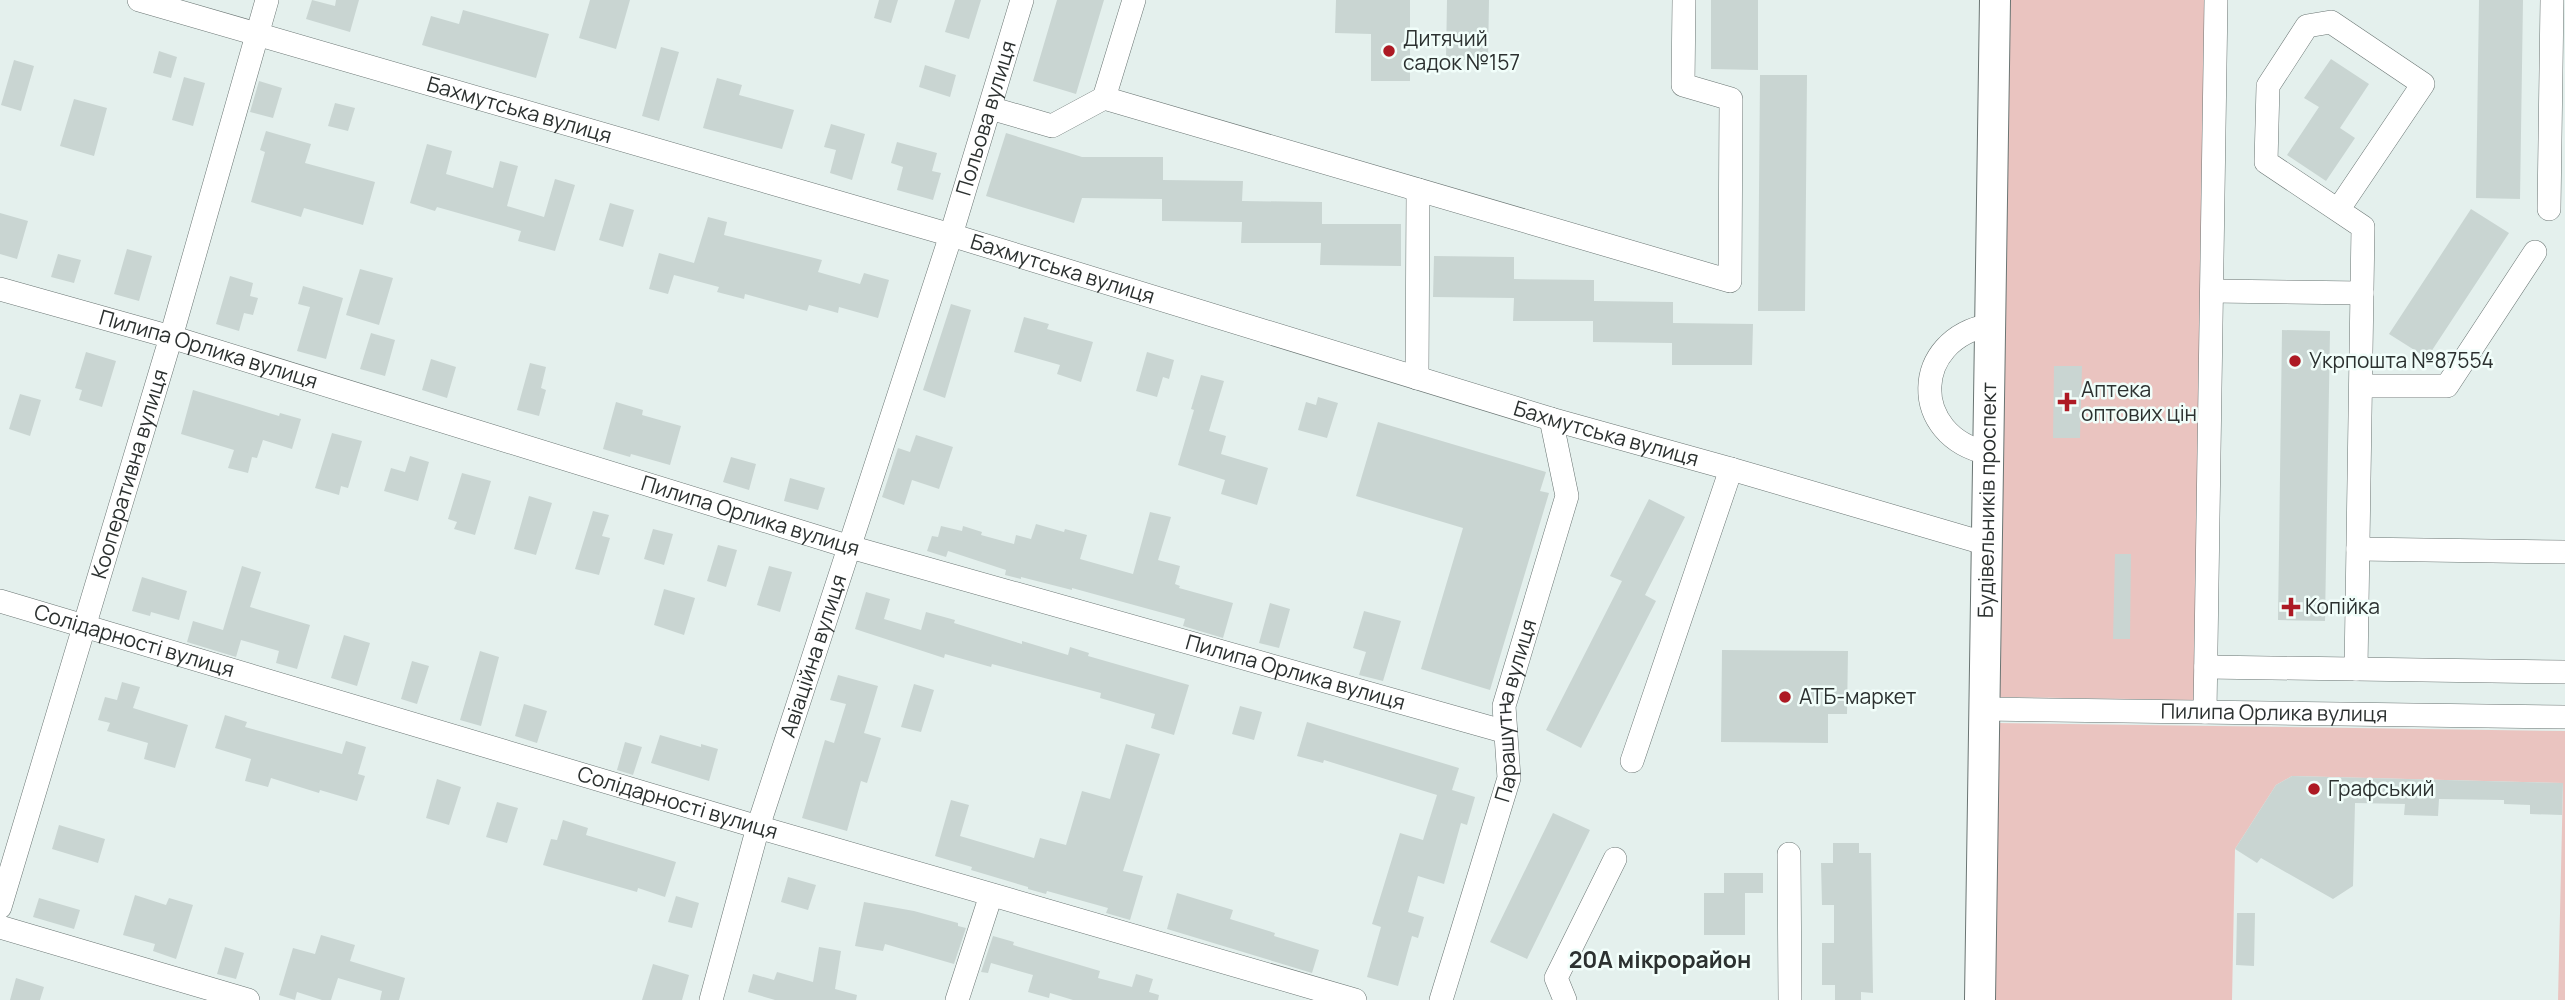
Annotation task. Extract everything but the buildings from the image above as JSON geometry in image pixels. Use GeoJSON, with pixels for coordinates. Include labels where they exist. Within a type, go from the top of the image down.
{"type":"FeatureCollection","features":[{"type":"Feature","properties":{"kind":"main road","name":"Будівельників проспект"},"geometry":{"type":"LineString","coordinates":[[1980,1000],[1995,0]]}},
{"type":"Feature","properties":{"kind":"street","name":"Бахмутська вулиця"},"geometry":{"type":"LineString","coordinates":[[139,0],[951,235],[1551,419],[1731,468],[1987,544]]}},
{"type":"Feature","properties":{"kind":"street","name":"Кооперативна вулиця"},"geometry":{"type":"LineString","coordinates":[[0,907],[171,337],[267,0]]}},
{"type":"Feature","properties":{"kind":"street","name":"Польова вулиця"},"geometry":{"type":"LineString","coordinates":[[951,235],[1022,0]]}},
{"type":"Feature","properties":{"kind":"street"},"geometry":{"type":"LineString","coordinates":[[1104,98],[1134,0]]}},
{"type":"Feature","properties":{"kind":"street"},"geometry":{"type":"LineString","coordinates":[[990,108],[1052,126],[1104,98],[1730,281],[1731,99],[1683,85],[1684,0]]}},
{"type":"Feature","properties":{"kind":"street"},"geometry":{"type":"LineString","coordinates":[[2205,712],[2216,0]]}},
{"type":"Feature","properties":{"kind":"street"},"geometry":{"type":"LineString","coordinates":[[2549,209],[2552,0]]}},
{"type":"Feature","properties":{"kind":"street"},"geometry":{"type":"LineString","coordinates":[[2338,210],[2423,84],[2331,22],[2307,26],[2267,86],[2266,163],[2363,227],[2356,669]]}},
{"type":"Feature","properties":{"kind":"street"},"geometry":{"type":"LineString","coordinates":[[1417,378],[1418,190]]}},
{"type":"Feature","properties":{"kind":"street","name":"Авіаційна вулиця"},"geometry":{"type":"LineString","coordinates":[[710,1000],[758,827],[951,235]]}},
{"type":"Feature","properties":{"kind":"street"},"geometry":{"type":"LineString","coordinates":[[2361,386],[2447,386],[2535,252]]}},
{"type":"Feature","properties":{"kind":"street","name":"Пилипа Орлика вулиця"},"geometry":{"type":"LineString","coordinates":[[0,289],[171,337],[849,547],[1506,732]]}},
{"type":"Feature","properties":{"kind":"street"},"geometry":{"type":"LineString","coordinates":[[2211,291],[2362,293]]}},
{"type":"Feature","properties":{"kind":"street"},"geometry":{"type":"LineString","coordinates":[[1988,453],[1972,450],[1958,443],[1946,432],[1936,419],[1929,388],[1937,357],[1947,344],[1974,327],[1990,324]]}},
{"type":"Feature","properties":{"kind":"street","name":"Парашутна вулиця"},"geometry":{"type":"LineString","coordinates":[[1441,1000],[1509,778],[1504,706],[1567,496],[1551,419]]}},
{"type":"Feature","properties":{"kind":"street"},"geometry":{"type":"LineString","coordinates":[[1632,761],[1731,468]]}},
{"type":"Feature","properties":{"kind":"street"},"geometry":{"type":"LineString","coordinates":[[2358,549],[2565,552]]}},
{"type":"Feature","properties":{"kind":"street","name":"Солідарності вулиця"},"geometry":{"type":"LineString","coordinates":[[0,601],[758,827],[1355,1000]]}},
{"type":"Feature","properties":{"kind":"street"},"geometry":{"type":"LineString","coordinates":[[2206,667],[2565,672]]}},
{"type":"Feature","properties":{"kind":"street","name":"Пилипа Орлика вулиця"},"geometry":{"type":"LineString","coordinates":[[1984,709],[2565,717]]}},
{"type":"Feature","properties":{"kind":"street"},"geometry":{"type":"LineString","coordinates":[[1788,855],[1790,1000]]}},
{"type":"Feature","properties":{"kind":"street"},"geometry":{"type":"LineString","coordinates":[[1565,1000],[1556,978],[1615,859]]}},
{"type":"Feature","properties":{"kind":"street"},"geometry":{"type":"LineString","coordinates":[[957,1000],[991,895]]}},
{"type":"Feature","properties":{"kind":"street"},"geometry":{"type":"LineString","coordinates":[[0,927],[248,1000]]}},
{"type":"Feature","properties":{"kind":"shaded area"},"geometry":{"type":"Polygon","coordinates":[[[2007,0],[2207,0],[2197,700],[1996,697],[2007,0]]]}},
{"type":"Feature","properties":{"kind":"shaded area"},"geometry":{"type":"Polygon","coordinates":[[[1995,723],[2565,731],[2565,1000],[2558,1000],[2563,783],[2292,776],[2276,785],[2235,849],[2232,1000],[1991,1000],[1995,723]]]}},
{"type":"Feature","properties":{"kind":"place","name":"Дитячий садок №157"},"geometry":{"type":"Point","coordinates":[1389,51]}},
{"type":"Feature","properties":{"kind":"place","name":"Укрпошта №87554"},"geometry":{"type":"Point","coordinates":[2295,361]}},
{"type":"Feature","properties":{"kind":"place","name":"Аптека оптових цін"},"geometry":{"type":"Point","coordinates":[2067,402]}},
{"type":"Feature","properties":{"kind":"place","name":"Копійка"},"geometry":{"type":"Point","coordinates":[2291,607]}},
{"type":"Feature","properties":{"kind":"place","name":"АТБ-маркет"},"geometry":{"type":"Point","coordinates":[1785,697]}},
{"type":"Feature","properties":{"kind":"place","name":"Графський"},"geometry":{"type":"Point","coordinates":[2314,789]}},
{"type":"Feature","properties":{"kind":"district","name":"20А мікрорайон"},"geometry":{"type":"Point","coordinates":[1660,960]}}]}
